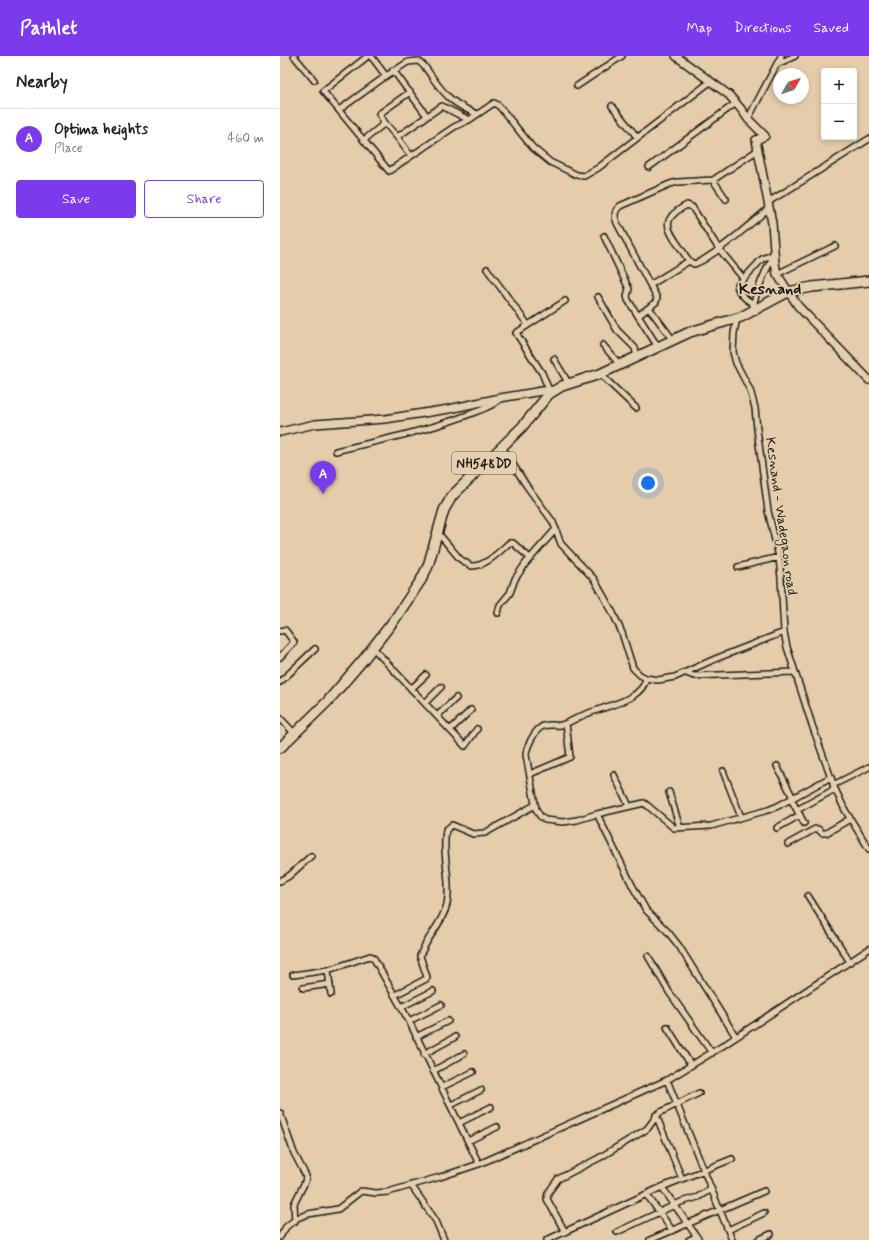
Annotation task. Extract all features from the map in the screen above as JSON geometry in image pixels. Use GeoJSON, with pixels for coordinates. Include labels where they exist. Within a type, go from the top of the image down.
{"type":"FeatureCollection","features":[{"type":"Feature","properties":{"kind":"highway","name":"NH548DD"},"geometry":{"type":"LineString","coordinates":[[280,748],[328,701],[373,648],[421,580],[428,566],[444,510],[452,496],[522,427],[552,390],[600,374],[702,328],[737,318],[753,307],[788,292],[812,287],[869,281]]}},
{"type":"Feature","properties":{"kind":"main road"},"geometry":{"type":"LineString","coordinates":[[676,56],[728,95],[748,119],[765,136],[756,140],[772,223],[775,267],[777,274],[788,292],[804,313],[869,380]]}},
{"type":"Feature","properties":{"kind":"main road"},"geometry":{"type":"LineString","coordinates":[[280,432],[315,424],[385,419],[552,390]]}},
{"type":"Feature","properties":{"kind":"street"},"geometry":{"type":"LineString","coordinates":[[294,56],[314,80]]}},
{"type":"Feature","properties":{"kind":"street"},"geometry":{"type":"LineString","coordinates":[[368,56],[323,91],[389,171],[454,127],[469,120],[491,104],[496,104],[533,148],[550,162],[577,175],[584,176],[598,168],[710,82]]}},
{"type":"Feature","properties":{"kind":"street"},"geometry":{"type":"LineString","coordinates":[[371,56],[386,76]]}},
{"type":"Feature","properties":{"kind":"street"},"geometry":{"type":"LineString","coordinates":[[577,86],[622,56]]}},
{"type":"Feature","properties":{"kind":"street"},"geometry":{"type":"LineString","coordinates":[[748,119],[781,56]]}},
{"type":"Feature","properties":{"kind":"street"},"geometry":{"type":"LineString","coordinates":[[777,64],[795,56]]}},
{"type":"Feature","properties":{"kind":"street"},"geometry":{"type":"LineString","coordinates":[[339,110],[393,70],[408,62],[418,61],[425,66],[447,96],[458,106],[478,114]]}},
{"type":"Feature","properties":{"kind":"street"},"geometry":{"type":"LineString","coordinates":[[393,70],[427,116]]}},
{"type":"Feature","properties":{"kind":"street"},"geometry":{"type":"LineString","coordinates":[[410,92],[379,114],[411,156]]}},
{"type":"Feature","properties":{"kind":"street"},"geometry":{"type":"LineString","coordinates":[[649,168],[736,103]]}},
{"type":"Feature","properties":{"kind":"street"},"geometry":{"type":"LineString","coordinates":[[397,137],[442,106],[469,120]]}},
{"type":"Feature","properties":{"kind":"street"},"geometry":{"type":"LineString","coordinates":[[612,106],[637,137]]}},
{"type":"Feature","properties":{"kind":"street"},"geometry":{"type":"LineString","coordinates":[[364,140],[385,123]]}},
{"type":"Feature","properties":{"kind":"street"},"geometry":{"type":"LineString","coordinates":[[743,278],[719,249],[692,207],[687,205],[672,214],[668,227],[672,236],[689,261],[694,264],[700,262],[719,249],[768,205],[842,155],[869,140]]}},
{"type":"Feature","properties":{"kind":"street"},"geometry":{"type":"LineString","coordinates":[[638,316],[656,302],[657,298],[617,223],[614,216],[615,211],[620,206],[670,184],[684,181],[713,180],[758,150]]}},
{"type":"Feature","properties":{"kind":"street"},"geometry":{"type":"LineString","coordinates":[[713,180],[726,199]]}},
{"type":"Feature","properties":{"kind":"street"},"geometry":{"type":"LineString","coordinates":[[604,236],[629,289],[627,298],[658,348]]}},
{"type":"Feature","properties":{"kind":"street"},"geometry":{"type":"LineString","coordinates":[[777,274],[834,246]]}},
{"type":"Feature","properties":{"kind":"street"},"geometry":{"type":"LineString","coordinates":[[774,255],[769,264],[753,307],[737,287],[743,278],[762,259],[774,255]]}},
{"type":"Feature","properties":{"kind":"street"},"geometry":{"type":"LineString","coordinates":[[650,285],[689,261]]}},
{"type":"Feature","properties":{"kind":"street"},"geometry":{"type":"LineString","coordinates":[[487,269],[528,325]]}},
{"type":"Feature","properties":{"kind":"street"},"geometry":{"type":"LineString","coordinates":[[598,297],[617,330],[635,348],[637,357]]}},
{"type":"Feature","properties":{"kind":"street"},"geometry":{"type":"LineString","coordinates":[[552,390],[516,333],[565,301]]}},
{"type":"Feature","properties":{"kind":"street"},"geometry":{"type":"LineString","coordinates":[[649,308],[673,340]]}},
{"type":"Feature","properties":{"kind":"street","name":"Kesnand - Wadegaon road"},"geometry":{"type":"LineString","coordinates":[[737,318],[733,339],[733,352],[736,363],[753,398],[768,511],[779,557],[784,632],[789,655],[834,787],[850,819],[869,848]]}},
{"type":"Feature","properties":{"kind":"street"},"geometry":{"type":"LineString","coordinates":[[603,345],[620,365]]}},
{"type":"Feature","properties":{"kind":"street"},"geometry":{"type":"LineString","coordinates":[[554,359],[569,384]]}},
{"type":"Feature","properties":{"kind":"street"},"geometry":{"type":"LineString","coordinates":[[600,374],[636,408]]}},
{"type":"Feature","properties":{"kind":"street"},"geometry":{"type":"LineString","coordinates":[[336,451],[395,437],[448,422],[490,406],[500,398]]}},
{"type":"Feature","properties":{"kind":"street"},"geometry":{"type":"LineString","coordinates":[[502,446],[553,522],[561,544],[594,579],[613,613],[622,633],[633,668],[636,672],[646,678],[658,680],[668,679],[784,632]]}},
{"type":"Feature","properties":{"kind":"street"},"geometry":{"type":"LineString","coordinates":[[498,613],[500,605],[509,595],[515,579],[530,558],[556,529]]}},
{"type":"Feature","properties":{"kind":"street"},"geometry":{"type":"LineString","coordinates":[[438,533],[460,559],[471,566],[480,565],[509,543],[513,543],[530,558]]}},
{"type":"Feature","properties":{"kind":"street"},"geometry":{"type":"LineString","coordinates":[[738,567],[779,557]]}},
{"type":"Feature","properties":{"kind":"street"},"geometry":{"type":"LineString","coordinates":[[280,631],[285,630],[294,642],[280,656]]}},
{"type":"Feature","properties":{"kind":"street"},"geometry":{"type":"LineString","coordinates":[[373,648],[465,746],[477,729]]}},
{"type":"Feature","properties":{"kind":"street"},"geometry":{"type":"LineString","coordinates":[[280,682],[315,649]]}},
{"type":"Feature","properties":{"kind":"street"},"geometry":{"type":"LineString","coordinates":[[686,673],[694,676],[794,672]]}},
{"type":"Feature","properties":{"kind":"street"},"geometry":{"type":"LineString","coordinates":[[411,688],[426,675]]}},
{"type":"Feature","properties":{"kind":"street"},"geometry":{"type":"LineString","coordinates":[[646,678],[644,687],[633,696],[566,723],[542,726],[537,731],[526,752],[535,805],[540,816],[547,821],[572,822],[642,803],[646,804],[672,827],[680,828],[711,826],[773,809],[831,777]]}},
{"type":"Feature","properties":{"kind":"street"},"geometry":{"type":"LineString","coordinates":[[425,703],[441,687]]}},
{"type":"Feature","properties":{"kind":"street"},"geometry":{"type":"LineString","coordinates":[[437,716],[456,698]]}},
{"type":"Feature","properties":{"kind":"street"},"geometry":{"type":"LineString","coordinates":[[450,730],[471,710]]}},
{"type":"Feature","properties":{"kind":"street"},"geometry":{"type":"LineString","coordinates":[[280,718],[294,733]]}},
{"type":"Feature","properties":{"kind":"street"},"geometry":{"type":"LineString","coordinates":[[530,774],[570,757],[566,723]]}},
{"type":"Feature","properties":{"kind":"street"},"geometry":{"type":"LineString","coordinates":[[777,766],[804,823]]}},
{"type":"Feature","properties":{"kind":"street"},"geometry":{"type":"LineString","coordinates":[[777,828],[834,787],[869,767]]}},
{"type":"Feature","properties":{"kind":"street"},"geometry":{"type":"LineString","coordinates":[[723,771],[741,817]]}},
{"type":"Feature","properties":{"kind":"street"},"geometry":{"type":"LineString","coordinates":[[614,775],[629,806]]}},
{"type":"Feature","properties":{"kind":"street"},"geometry":{"type":"LineString","coordinates":[[669,792],[680,828]]}},
{"type":"Feature","properties":{"kind":"street"},"geometry":{"type":"LineString","coordinates":[[395,995],[426,980],[427,977],[420,956],[435,930],[445,909],[447,901],[448,886],[445,856],[446,830],[452,825],[473,834],[485,833],[535,805]]}},
{"type":"Feature","properties":{"kind":"street"},"geometry":{"type":"LineString","coordinates":[[597,814],[646,910],[668,932],[679,946],[736,1037]]}},
{"type":"Feature","properties":{"kind":"street"},"geometry":{"type":"LineString","coordinates":[[788,844],[815,829],[826,833],[850,819]]}},
{"type":"Feature","properties":{"kind":"street"},"geometry":{"type":"LineString","coordinates":[[280,882],[311,856]]}},
{"type":"Feature","properties":{"kind":"street"},"geometry":{"type":"LineString","coordinates":[[808,896],[850,962]]}},
{"type":"Feature","properties":{"kind":"street"},"geometry":{"type":"LineString","coordinates":[[280,1237],[286,1228],[295,1220],[308,1214],[338,1209],[361,1191],[381,1193],[479,1164],[667,1080],[712,1053],[869,949]]}},
{"type":"Feature","properties":{"kind":"street"},"geometry":{"type":"LineString","coordinates":[[294,975],[328,970],[372,956],[409,1021],[479,1164]]}},
{"type":"Feature","properties":{"kind":"street"},"geometry":{"type":"LineString","coordinates":[[648,956],[669,992],[712,1053]]}},
{"type":"Feature","properties":{"kind":"street"},"geometry":{"type":"LineString","coordinates":[[328,970],[331,994]]}},
{"type":"Feature","properties":{"kind":"street"},"geometry":{"type":"LineString","coordinates":[[303,988],[330,984]]}},
{"type":"Feature","properties":{"kind":"street"},"geometry":{"type":"LineString","coordinates":[[401,1007],[433,991]]}},
{"type":"Feature","properties":{"kind":"street"},"geometry":{"type":"LineString","coordinates":[[409,1021],[441,1005]]}},
{"type":"Feature","properties":{"kind":"street"},"geometry":{"type":"LineString","coordinates":[[416,1037],[448,1021]]}},
{"type":"Feature","properties":{"kind":"street"},"geometry":{"type":"LineString","coordinates":[[667,1027],[691,1065]]}},
{"type":"Feature","properties":{"kind":"street"},"geometry":{"type":"LineString","coordinates":[[424,1054],[456,1037]]}},
{"type":"Feature","properties":{"kind":"street"},"geometry":{"type":"LineString","coordinates":[[433,1071],[464,1054]]}},
{"type":"Feature","properties":{"kind":"street"},"geometry":{"type":"LineString","coordinates":[[442,1087],[473,1072]]}},
{"type":"Feature","properties":{"kind":"street"},"geometry":{"type":"LineString","coordinates":[[667,1080],[732,1240]]}},
{"type":"Feature","properties":{"kind":"street"},"geometry":{"type":"LineString","coordinates":[[451,1105],[481,1090]]}},
{"type":"Feature","properties":{"kind":"street"},"geometry":{"type":"LineString","coordinates":[[565,1232],[547,1199],[548,1194],[556,1182],[563,1176],[599,1158],[646,1128],[656,1115],[699,1093]]}},
{"type":"Feature","properties":{"kind":"street"},"geometry":{"type":"LineString","coordinates":[[459,1123],[490,1107]]}},
{"type":"Feature","properties":{"kind":"street"},"geometry":{"type":"LineString","coordinates":[[280,1113],[294,1153],[306,1176],[305,1182],[294,1204],[295,1220]]}},
{"type":"Feature","properties":{"kind":"street"},"geometry":{"type":"LineString","coordinates":[[656,1115],[682,1179]]}},
{"type":"Feature","properties":{"kind":"street"},"geometry":{"type":"LineString","coordinates":[[468,1141],[497,1127]]}},
{"type":"Feature","properties":{"kind":"street"},"geometry":{"type":"LineString","coordinates":[[547,1240],[662,1187],[732,1158]]}},
{"type":"Feature","properties":{"kind":"street"},"geometry":{"type":"LineString","coordinates":[[411,1185],[436,1221],[444,1240]]}},
{"type":"Feature","properties":{"kind":"street"},"geometry":{"type":"LineString","coordinates":[[662,1187],[697,1238],[689,1240]]}},
{"type":"Feature","properties":{"kind":"street"},"geometry":{"type":"LineString","coordinates":[[617,1232],[673,1205],[698,1197],[712,1189]]}},
{"type":"Feature","properties":{"kind":"street"},"geometry":{"type":"LineString","coordinates":[[650,1240],[764,1191]]}},
{"type":"Feature","properties":{"kind":"street"},"geometry":{"type":"LineString","coordinates":[[646,1195],[672,1230]]}},
{"type":"Feature","properties":{"kind":"street"},"geometry":{"type":"LineString","coordinates":[[728,1230],[764,1213]]}},
{"type":"Feature","properties":{"kind":"street"},"geometry":{"type":"LineString","coordinates":[[758,1240],[771,1234]]}},
{"type":"Feature","properties":{"kind":"place","name":"Optima heights"},"geometry":{"type":"Point","coordinates":[323,494]}},
{"type":"Feature","properties":{"kind":"district","name":"Kesnand"},"geometry":{"type":"Point","coordinates":[770,288]}}]}
